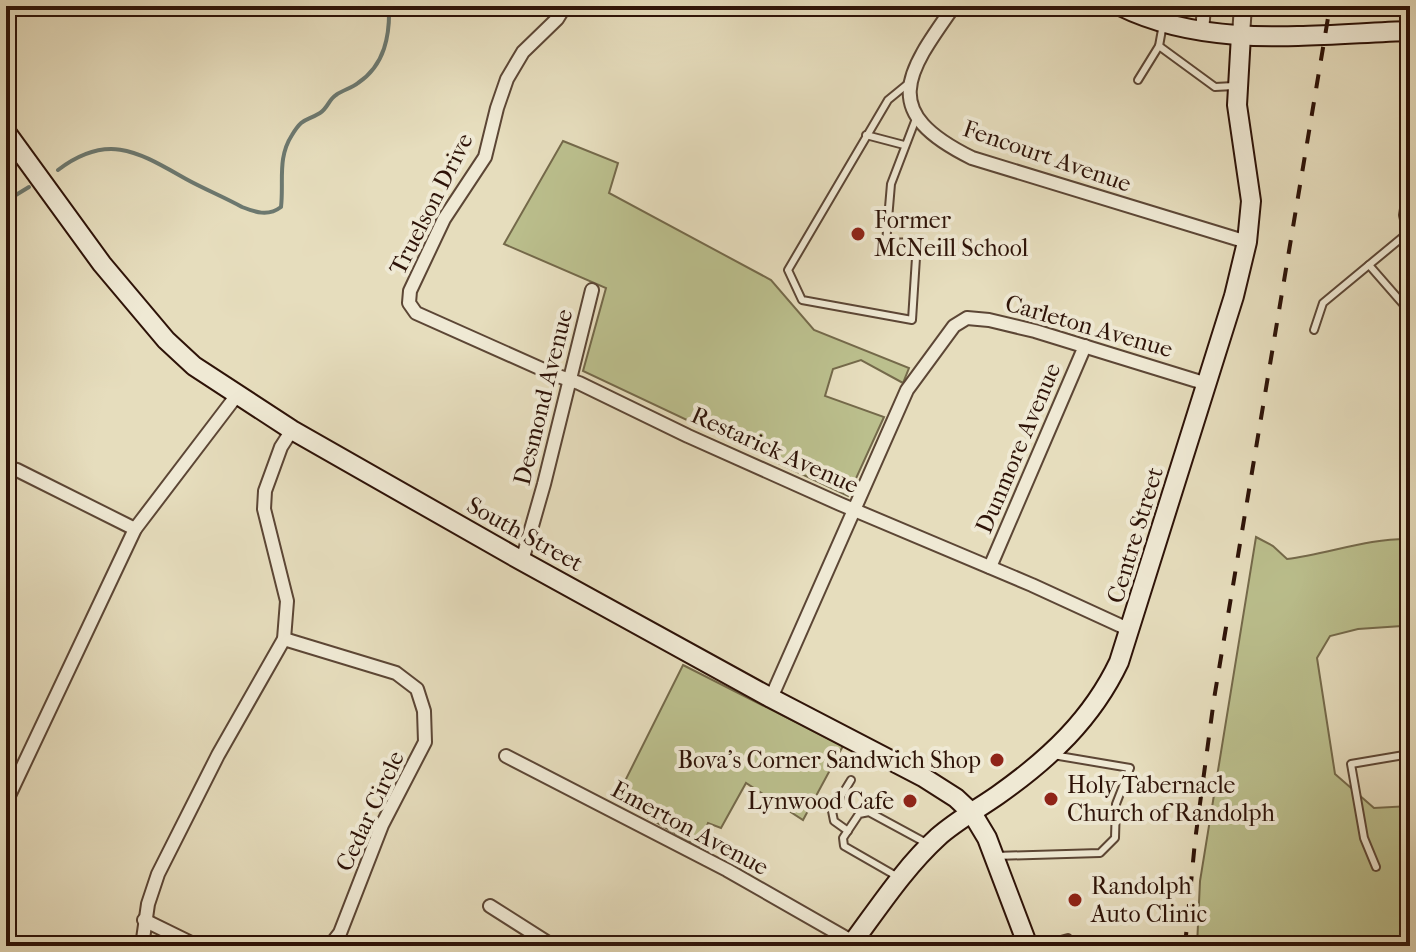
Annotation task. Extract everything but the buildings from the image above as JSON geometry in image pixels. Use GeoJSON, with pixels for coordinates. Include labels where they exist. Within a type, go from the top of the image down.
{"type":"FeatureCollection","features":[{"type":"Feature","properties":{"kind":"main road"},"geometry":{"type":"LineString","coordinates":[[1120,6],[1163,24],[1202,33],[1410,31]]}},
{"type":"Feature","properties":{"kind":"main road","name":"Centre Street"},"geometry":{"type":"LineString","coordinates":[[851,944],[930,845],[1017,782],[1081,724],[1099,700],[1119,662],[1234,296],[1247,242],[1251,187],[1238,114],[1241,35]]}},
{"type":"Feature","properties":{"kind":"main road","name":"South Street"},"geometry":{"type":"LineString","coordinates":[[6,132],[102,264],[166,340],[194,366],[292,430],[522,561],[771,698],[923,777],[956,798],[972,813],[995,856],[1028,946]]}},
{"type":"Feature","properties":{"kind":"street","name":"Truelson Drive"},"geometry":{"type":"LineString","coordinates":[[409,303],[410,291],[437,232],[485,157],[507,79],[523,52],[557,19],[565,6]]}},
{"type":"Feature","properties":{"kind":"street"},"geometry":{"type":"LineString","coordinates":[[917,116],[910,95],[913,67],[954,6]]}},
{"type":"Feature","properties":{"kind":"street"},"geometry":{"type":"LineString","coordinates":[[1202,33],[1204,6]]}},
{"type":"Feature","properties":{"kind":"street"},"geometry":{"type":"LineString","coordinates":[[1241,35],[1243,6]]}},
{"type":"Feature","properties":{"kind":"street","name":"Fencourt Avenue"},"geometry":{"type":"LineString","coordinates":[[917,116],[926,130],[938,140],[972,158],[1247,242]]}},
{"type":"Feature","properties":{"kind":"street"},"geometry":{"type":"LineString","coordinates":[[1410,191],[1406,215],[1410,231]]}},
{"type":"Feature","properties":{"kind":"street","name":"Desmond Avenue"},"geometry":{"type":"LineString","coordinates":[[522,561],[592,290]]}},
{"type":"Feature","properties":{"kind":"street","name":"Restarick Avenue"},"geometry":{"type":"LineString","coordinates":[[409,303],[416,313],[853,510],[1130,630]]}},
{"type":"Feature","properties":{"kind":"street","name":"Carleton Avenue"},"geometry":{"type":"LineString","coordinates":[[853,510],[907,390],[958,324],[967,318],[989,320],[1085,346],[1207,384]]}},
{"type":"Feature","properties":{"kind":"street","name":"Dunmore Avenue"},"geometry":{"type":"LineString","coordinates":[[990,567],[1085,346]]}},
{"type":"Feature","properties":{"kind":"street"},"geometry":{"type":"LineString","coordinates":[[6,802],[135,529],[237,395]]}},
{"type":"Feature","properties":{"kind":"street"},"geometry":{"type":"LineString","coordinates":[[142,946],[144,920],[158,874],[218,755],[284,639],[287,601],[264,509],[265,491],[281,447],[292,430]]}},
{"type":"Feature","properties":{"kind":"street"},"geometry":{"type":"LineString","coordinates":[[6,467],[135,529]]}},
{"type":"Feature","properties":{"kind":"street"},"geometry":{"type":"LineString","coordinates":[[771,698],[853,510]]}},
{"type":"Feature","properties":{"kind":"street","name":"Cedar Circle"},"geometry":{"type":"LineString","coordinates":[[284,639],[396,673],[417,689],[424,711],[425,742],[382,825],[340,933],[330,946]]}},
{"type":"Feature","properties":{"kind":"street","name":"Emerton Avenue"},"geometry":{"type":"LineString","coordinates":[[506,756],[727,870],[851,944]]}},
{"type":"Feature","properties":{"kind":"street"},"geometry":{"type":"LineString","coordinates":[[490,906],[553,946]]}},
{"type":"Feature","properties":{"kind":"street"},"geometry":{"type":"LineString","coordinates":[[144,920],[197,946]]}},
{"type":"Feature","properties":{"kind":"lane"},"geometry":{"type":"LineString","coordinates":[[1138,80],[1159,46],[1163,24]]}},
{"type":"Feature","properties":{"kind":"lane"},"geometry":{"type":"LineString","coordinates":[[1159,46],[1215,87],[1237,86]]}},
{"type":"Feature","properties":{"kind":"lane"},"geometry":{"type":"LineString","coordinates":[[910,82],[888,100],[788,270],[802,300],[912,320],[917,242],[886,243],[891,184],[917,116]]}},
{"type":"Feature","properties":{"kind":"lane"},"geometry":{"type":"LineString","coordinates":[[866,135],[904,145]]}},
{"type":"Feature","properties":{"kind":"lane"},"geometry":{"type":"LineString","coordinates":[[1314,330],[1323,303],[1410,231]]}},
{"type":"Feature","properties":{"kind":"lane"},"geometry":{"type":"LineString","coordinates":[[1369,265],[1410,312]]}},
{"type":"Feature","properties":{"kind":"lane"},"geometry":{"type":"LineString","coordinates":[[995,856],[1100,853],[1115,838],[1116,804],[1130,768],[1049,754]]}},
{"type":"Feature","properties":{"kind":"lane"},"geometry":{"type":"LineString","coordinates":[[1376,867],[1364,838],[1351,764],[1410,754]]}},
{"type":"Feature","properties":{"kind":"lane"},"geometry":{"type":"LineString","coordinates":[[848,831],[834,821],[832,811],[851,780]]}},
{"type":"Feature","properties":{"kind":"lane"},"geometry":{"type":"LineString","coordinates":[[901,879],[844,846],[843,838],[859,814],[869,812],[930,845]]}},
{"type":"Feature","properties":{"kind":"lane"},"geometry":{"type":"LineString","coordinates":[[1039,946],[1068,938],[1070,946]]}},
{"type":"Feature","properties":{"kind":"green space"},"geometry":{"type":"Polygon","coordinates":[[[563,141],[618,163],[609,193],[771,280],[814,330],[909,368],[903,383],[861,360],[833,369],[825,396],[884,417],[848,496],[583,371],[606,288],[504,244],[563,141]]]}},
{"type":"Feature","properties":{"kind":"green space"},"geometry":{"type":"Polygon","coordinates":[[[1256,537],[1273,546],[1287,559],[1379,541],[1410,539],[1410,620],[1402,626],[1358,629],[1330,636],[1317,658],[1335,774],[1374,808],[1410,806],[1410,946],[1197,946],[1200,881],[1256,537]]]}},
{"type":"Feature","properties":{"kind":"green space"},"geometry":{"type":"Polygon","coordinates":[[[683,665],[843,746],[803,820],[746,783],[721,828],[708,823],[699,847],[616,799],[683,665]]]}},
{"type":"Feature","properties":{"kind":"waterway"},"geometry":{"type":"LineString","coordinates":[[58,170],[92,152],[123,150],[153,161],[252,211],[262,213],[276,210],[281,207],[287,144],[302,123],[320,113],[334,97],[356,85],[374,67],[387,38],[389,6]]}},
{"type":"Feature","properties":{"kind":"waterway"},"geometry":{"type":"LineString","coordinates":[[6,201],[29,187]]}},
{"type":"Feature","properties":{"kind":"railway"},"geometry":{"type":"LineString","coordinates":[[1185,946],[1214,699],[1330,6]]}},
{"type":"Feature","properties":{"kind":"place","name":"Former McNeill School"},"geometry":{"type":"Point","coordinates":[858,234]}},
{"type":"Feature","properties":{"kind":"place","name":"Bova's Corner Sandwich Shop"},"geometry":{"type":"Point","coordinates":[997,760]}},
{"type":"Feature","properties":{"kind":"place","name":"Holy Tabernacle Church of Randolph"},"geometry":{"type":"Point","coordinates":[1051,799]}},
{"type":"Feature","properties":{"kind":"place","name":"Lynwood Cafe"},"geometry":{"type":"Point","coordinates":[910,801]}},
{"type":"Feature","properties":{"kind":"place","name":"Randolph Auto Clinic"},"geometry":{"type":"Point","coordinates":[1075,900]}}]}
